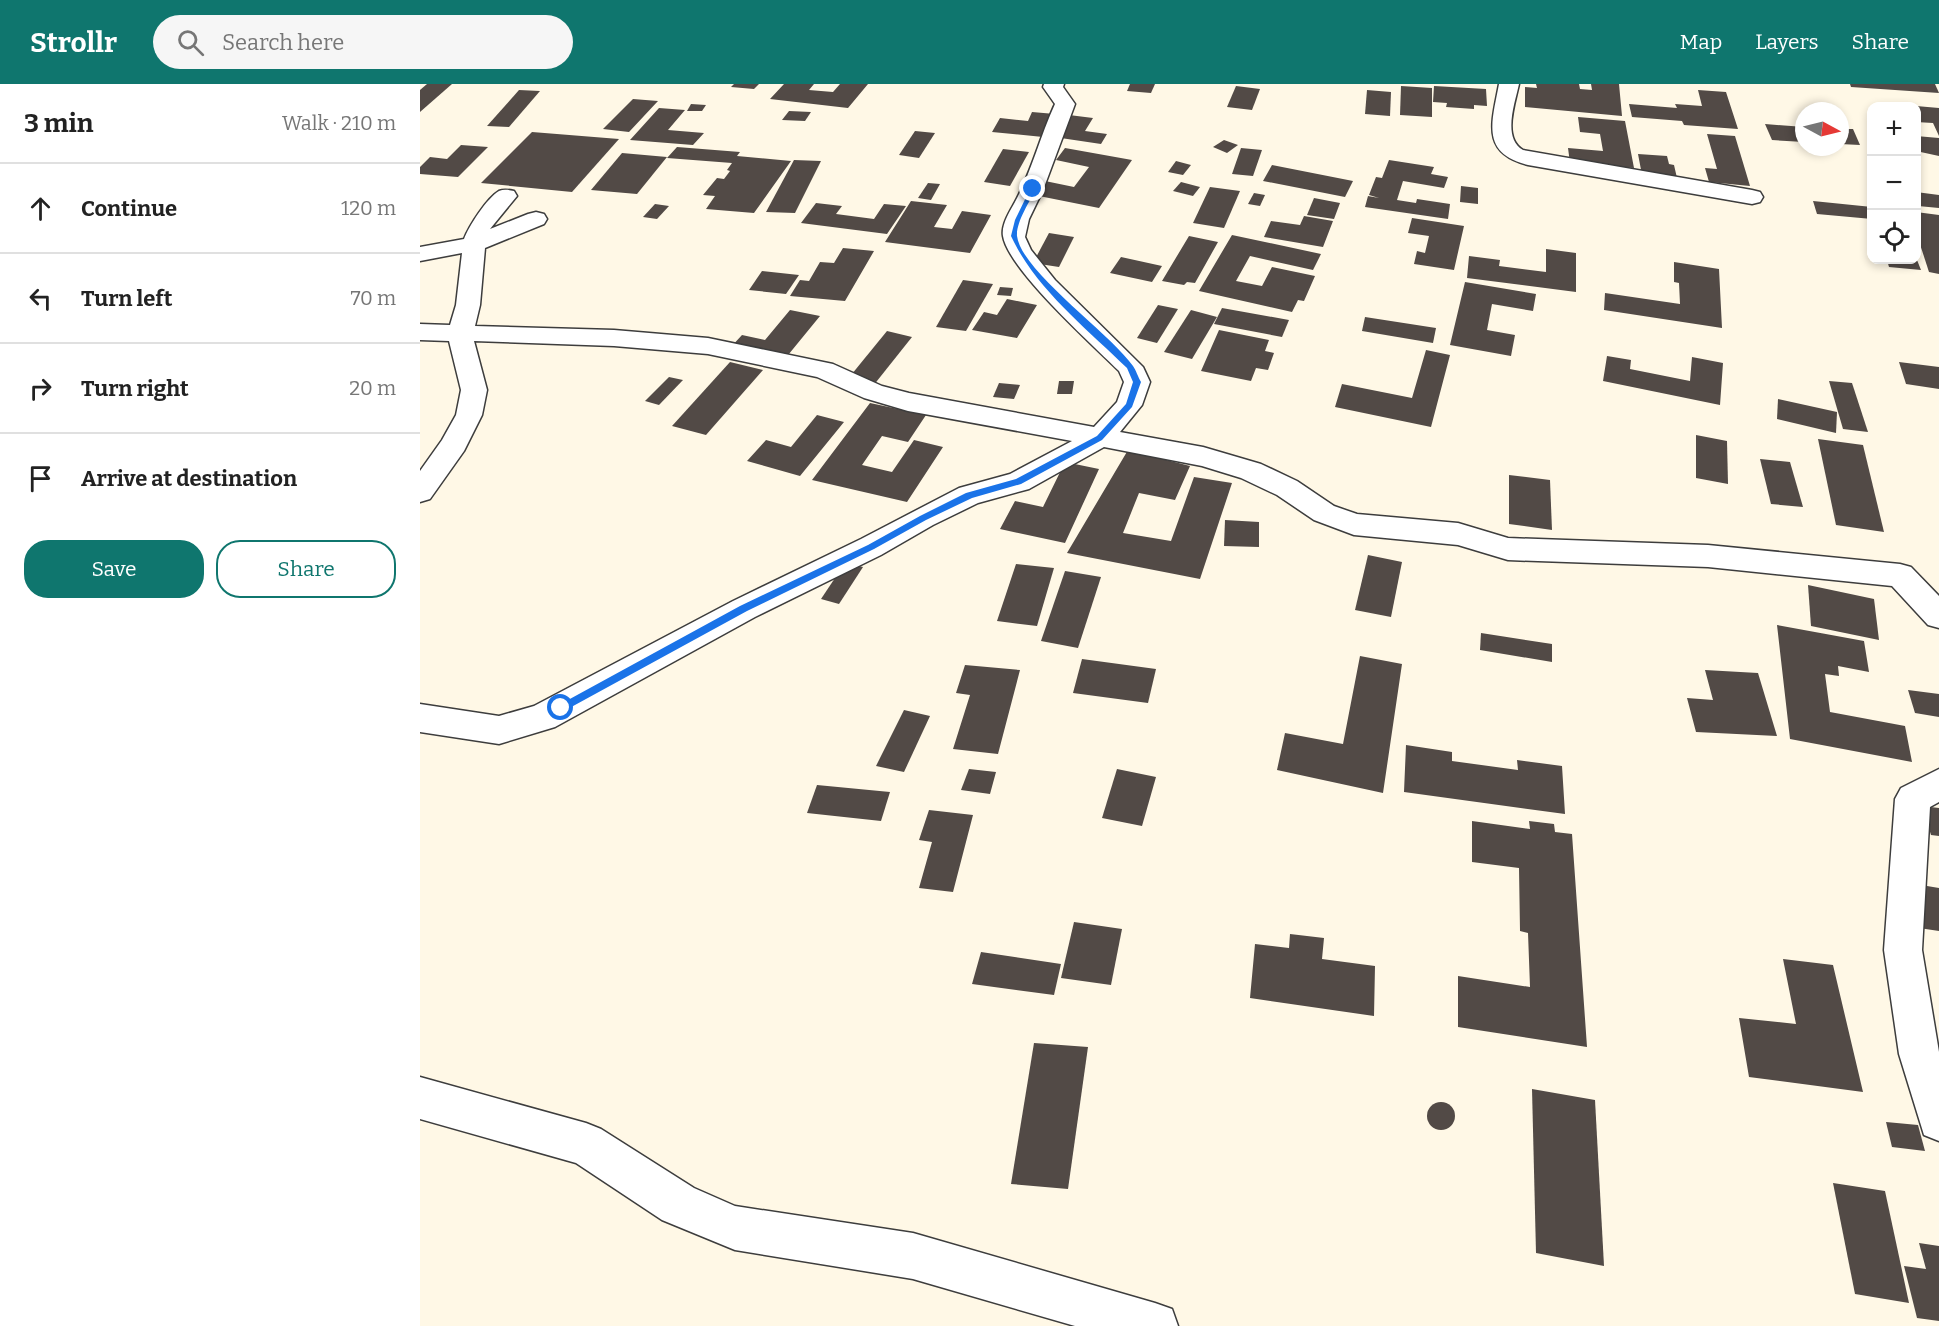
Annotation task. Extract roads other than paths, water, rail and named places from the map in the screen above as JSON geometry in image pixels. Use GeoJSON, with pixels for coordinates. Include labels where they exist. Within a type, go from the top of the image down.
{"type":"FeatureCollection","features":[{"type":"Feature","properties":{"kind":"street"},"geometry":{"type":"LineString","coordinates":[[420,718],[499,730],[543,717],[744,609],[871,547],[923,518],[969,495],[1018,482],[1099,438],[1129,405],[1137,382],[1130,367],[1054,292],[1025,259],[1014,236],[1018,220],[1033,189],[1051,134],[1065,104],[1053,87],[1054,84]]}},
{"type":"Feature","properties":{"kind":"street"},"geometry":{"type":"LineString","coordinates":[[1509,84],[1501,133],[1511,153],[1528,159],[1752,197]]}},
{"type":"Feature","properties":{"kind":"street"},"geometry":{"type":"LineString","coordinates":[[420,492],[454,444],[469,415],[474,390],[460,334],[468,305],[474,244],[480,227],[506,196]]}},
{"type":"Feature","properties":{"kind":"street"},"geometry":{"type":"LineString","coordinates":[[420,254],[474,244],[536,219]]}},
{"type":"Feature","properties":{"kind":"street"},"geometry":{"type":"LineString","coordinates":[[420,332],[614,338],[708,346],[824,370],[873,392],[908,402],[1203,457],[1251,471],[1287,488],[1324,513],[1354,524],[1458,534],[1508,549],[1708,556],[1899,575],[1939,616]]}},
{"type":"Feature","properties":{"kind":"street"},"geometry":{"type":"LineString","coordinates":[[1939,784],[1913,798],[1903,950],[1919,1054],[1939,1120]]}},
{"type":"Feature","properties":{"kind":"street"},"geometry":{"type":"LineString","coordinates":[[420,1098],[586,1144],[678,1204],[735,1228],[913,1256],[1155,1326]]}}]}
